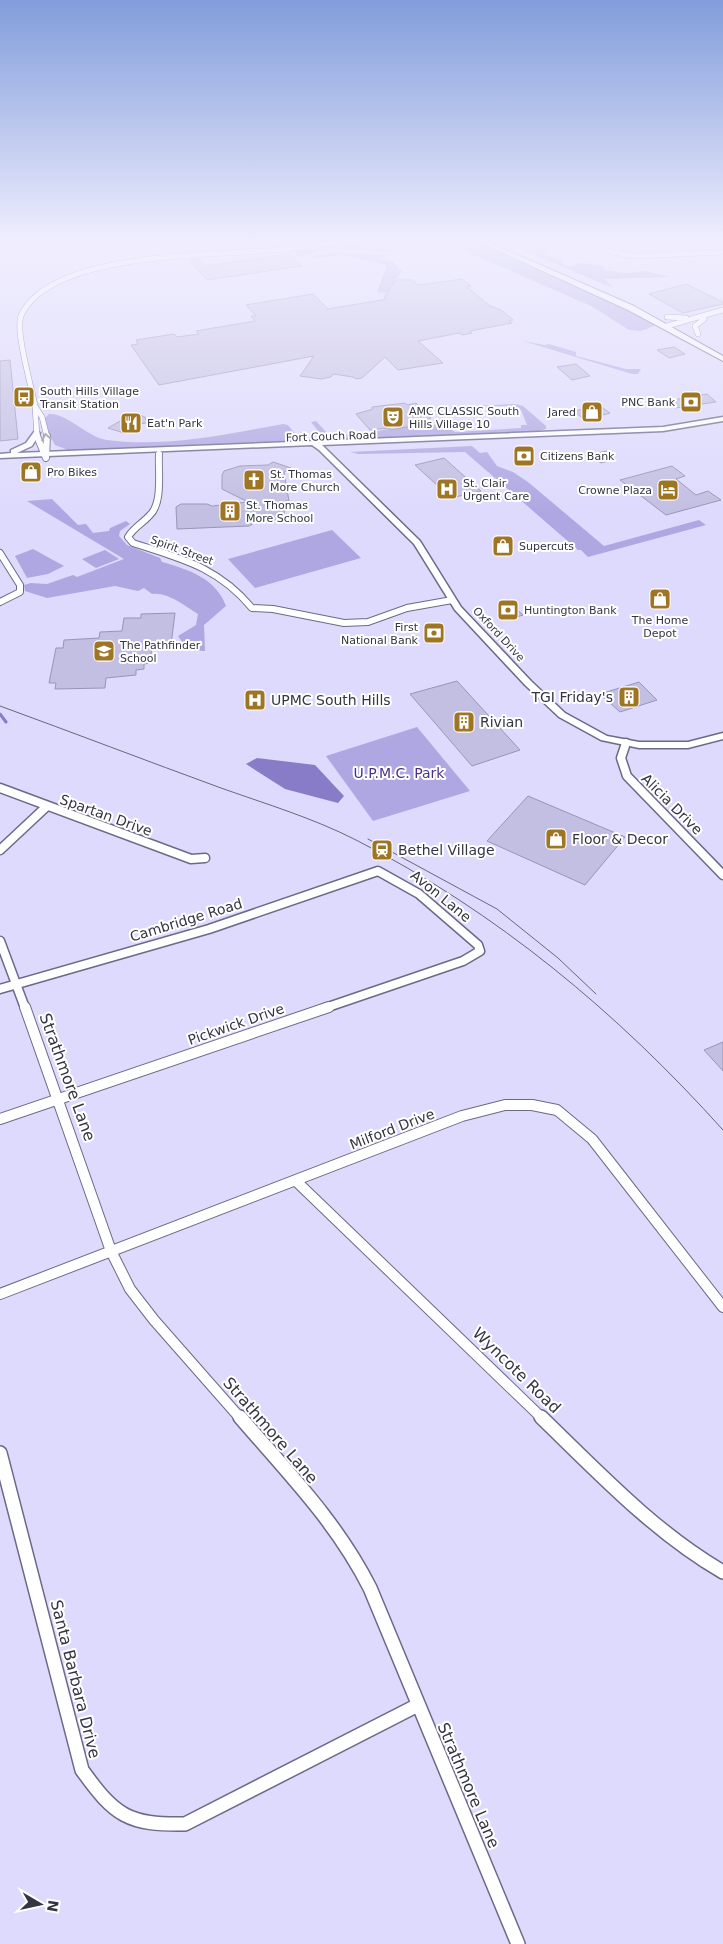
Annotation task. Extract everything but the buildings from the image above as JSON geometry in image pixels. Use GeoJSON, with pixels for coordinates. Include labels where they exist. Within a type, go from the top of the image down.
{"type":"FeatureCollection","features":[{"type":"Feature","properties":{"kind":"main road"},"geometry":{"type":"LineString","coordinates":[[684,332],[723,359]]}},
{"type":"Feature","properties":{"kind":"main road"},"geometry":{"type":"LineString","coordinates":[[691,332],[702,336]]}},
{"type":"Feature","properties":{"kind":"street"},"geometry":{"type":"LineString","coordinates":[[23,332],[35,406],[33,412],[36,434],[45,455]]}},
{"type":"Feature","properties":{"kind":"street"},"geometry":{"type":"LineString","coordinates":[[699,332],[702,336]]}},
{"type":"Feature","properties":{"kind":"street"},"geometry":{"type":"LineString","coordinates":[[35,406],[40,411],[43,420],[45,455]]}},
{"type":"Feature","properties":{"kind":"street","name":"Fort Couch Road"},"geometry":{"type":"LineString","coordinates":[[0,456],[159,454],[322,445],[620,436],[651,433],[663,429],[723,419]]}},
{"type":"Feature","properties":{"kind":"street"},"geometry":{"type":"LineString","coordinates":[[0,456],[26,446],[34,440],[36,434]]}},
{"type":"Feature","properties":{"kind":"street","name":"Fort Couch Road"},"geometry":{"type":"LineString","coordinates":[[0,461],[45,455],[311,442]]}},
{"type":"Feature","properties":{"kind":"street","name":"Oxford Drive"},"geometry":{"type":"LineString","coordinates":[[311,442],[322,445],[417,543],[441,579],[452,600],[528,683],[562,716],[589,732],[626,743],[677,746],[698,744],[723,736]]}},
{"type":"Feature","properties":{"kind":"street","name":"Spirit Street"},"geometry":{"type":"LineString","coordinates":[[159,454],[155,508],[128,537],[133,543],[209,568],[236,590],[252,608]]}},
{"type":"Feature","properties":{"kind":"street"},"geometry":{"type":"LineString","coordinates":[[0,553],[20,585],[20,592],[0,602]]}},
{"type":"Feature","properties":{"kind":"street"},"geometry":{"type":"LineString","coordinates":[[252,608],[273,609],[344,623],[368,622],[407,608],[452,600]]}},
{"type":"Feature","properties":{"kind":"street","name":"Alicia Drive"},"geometry":{"type":"LineString","coordinates":[[626,743],[622,758],[627,776],[723,875]]}},
{"type":"Feature","properties":{"kind":"street","name":"Spartan Drive"},"geometry":{"type":"LineString","coordinates":[[0,788],[46,807],[190,859],[205,858]]}},
{"type":"Feature","properties":{"kind":"street"},"geometry":{"type":"LineString","coordinates":[[0,850],[46,807]]}},
{"type":"Feature","properties":{"kind":"street","name":"Avon Lane"},"geometry":{"type":"LineString","coordinates":[[378,871],[401,880],[435,906],[478,945],[480,951]]}},
{"type":"Feature","properties":{"kind":"street","name":"Cambridge Road"},"geometry":{"type":"LineString","coordinates":[[0,989],[209,928],[378,871]]}},
{"type":"Feature","properties":{"kind":"street","name":"Strathmore Lane"},"geometry":{"type":"LineString","coordinates":[[0,941],[59,1099],[111,1251],[130,1288],[154,1320],[327,1517],[354,1555],[370,1588],[518,1944]]}},
{"type":"Feature","properties":{"kind":"street","name":"Pickwick Drive"},"geometry":{"type":"LineString","coordinates":[[0,1119],[463,961],[480,951]]}},
{"type":"Feature","properties":{"kind":"street","name":"Milford Drive"},"geometry":{"type":"LineString","coordinates":[[0,1294],[462,1116],[505,1105],[532,1104],[557,1110],[592,1139],[723,1307]]}},
{"type":"Feature","properties":{"kind":"street","name":"Wyncote Road"},"geometry":{"type":"LineString","coordinates":[[296,1180],[624,1497],[692,1554],[723,1572]]}},
{"type":"Feature","properties":{"kind":"street","name":"Santa Barbara Drive"},"geometry":{"type":"LineString","coordinates":[[0,1453],[82,1770],[102,1800],[128,1820],[157,1826],[185,1824],[418,1705]]}},
{"type":"Feature","properties":{"kind":"green space"},"geometry":{"type":"Polygon","coordinates":[[[523,341],[549,344],[576,352],[576,356],[626,369],[641,369],[638,374],[632,374],[523,341]]]}},
{"type":"Feature","properties":{"kind":"green space"},"geometry":{"type":"Polygon","coordinates":[[[515,404],[523,406],[546,426],[546,429],[539,431],[339,439],[323,434],[311,422],[316,421],[327,433],[350,435],[423,422],[430,426],[442,423],[455,432],[521,428],[521,425],[527,425],[521,410],[511,406],[467,406],[515,404]]]}},
{"type":"Feature","properties":{"kind":"green space"},"geometry":{"type":"Polygon","coordinates":[[[49,414],[56,414],[99,438],[128,442],[195,439],[283,424],[288,425],[297,436],[291,441],[68,450],[55,445],[47,431],[45,418],[49,414]]]}},
{"type":"Feature","properties":{"kind":"green space"},"geometry":{"type":"Polygon","coordinates":[[[472,446],[480,453],[487,452],[497,466],[513,472],[528,482],[604,546],[699,520],[706,525],[588,557],[465,452],[359,454],[350,452],[472,446]]]}},
{"type":"Feature","properties":{"kind":"green space"},"geometry":{"type":"Polygon","coordinates":[[[52,499],[78,525],[86,524],[93,533],[109,531],[110,528],[126,521],[130,524],[120,531],[119,536],[127,545],[160,558],[162,562],[200,576],[215,588],[226,606],[204,625],[205,651],[188,650],[178,636],[196,625],[198,614],[170,597],[152,594],[144,588],[138,591],[115,586],[47,598],[25,591],[24,585],[31,583],[47,584],[73,575],[77,577],[124,559],[27,501],[52,499]]]}},
{"type":"Feature","properties":{"kind":"green space"},"geometry":{"type":"Polygon","coordinates":[[[332,530],[361,558],[255,588],[228,559],[332,530]]]}},
{"type":"Feature","properties":{"kind":"green space"},"geometry":{"type":"Polygon","coordinates":[[[33,549],[64,566],[48,574],[27,578],[15,556],[33,549]]]}},
{"type":"Feature","properties":{"kind":"green space"},"geometry":{"type":"Polygon","coordinates":[[[105,550],[119,559],[96,568],[82,559],[105,550]]]}},
{"type":"Feature","properties":{"kind":"green space","name":"U.P.M.C. Park"},"geometry":{"type":"Polygon","coordinates":[[[417,727],[470,791],[373,821],[326,756],[417,727]]]}},
{"type":"Feature","properties":{"kind":"shaded area"},"geometry":{"type":"Polygon","coordinates":[[[257,758],[315,765],[344,796],[338,803],[285,789],[246,764],[257,758]]]}},
{"type":"Feature","properties":{"kind":"waterway"},"geometry":{"type":"LineString","coordinates":[[0,714],[6,722]]}},
{"type":"Feature","properties":{"kind":"tram line"},"geometry":{"type":"LineString","coordinates":[[0,706],[306,818],[340,832],[408,868],[458,899],[553,968],[641,1045],[723,1130]]}},
{"type":"Feature","properties":{"kind":"tram line"},"geometry":{"type":"LineString","coordinates":[[368,839],[497,909],[558,958],[596,994]]}},
{"type":"Feature","properties":{"kind":"place","name":"South Hills Village Transit Station"},"geometry":{"type":"Point","coordinates":[24,397]}},
{"type":"Feature","properties":{"kind":"place","name":"PNC Bank"},"geometry":{"type":"Point","coordinates":[691,402]}},
{"type":"Feature","properties":{"kind":"place","name":"Jared"},"geometry":{"type":"Point","coordinates":[592,412]}},
{"type":"Feature","properties":{"kind":"place","name":"AMC CLASSIC South Hills Village 10"},"geometry":{"type":"Point","coordinates":[393,417]}},
{"type":"Feature","properties":{"kind":"place","name":"Eat'n Park"},"geometry":{"type":"Point","coordinates":[131,423]}},
{"type":"Feature","properties":{"kind":"place","name":"Citizens Bank"},"geometry":{"type":"Point","coordinates":[524,456]}},
{"type":"Feature","properties":{"kind":"place","name":"Pro Bikes"},"geometry":{"type":"Point","coordinates":[31,472]}},
{"type":"Feature","properties":{"kind":"place","name":"St. Thomas More Church"},"geometry":{"type":"Point","coordinates":[254,480]}},
{"type":"Feature","properties":{"kind":"place","name":"St. Clair Urgent Care"},"geometry":{"type":"Point","coordinates":[447,489]}},
{"type":"Feature","properties":{"kind":"place","name":"Crowne Plaza"},"geometry":{"type":"Point","coordinates":[668,490]}},
{"type":"Feature","properties":{"kind":"place","name":"St. Thomas More School"},"geometry":{"type":"Point","coordinates":[230,511]}},
{"type":"Feature","properties":{"kind":"place","name":"Supercuts"},"geometry":{"type":"Point","coordinates":[503,546]}},
{"type":"Feature","properties":{"kind":"place","name":"The Home Depot"},"geometry":{"type":"Point","coordinates":[660,599]}},
{"type":"Feature","properties":{"kind":"place","name":"Huntington Bank"},"geometry":{"type":"Point","coordinates":[508,610]}},
{"type":"Feature","properties":{"kind":"place","name":"First National Bank"},"geometry":{"type":"Point","coordinates":[434,633]}},
{"type":"Feature","properties":{"kind":"place","name":"The Pathfinder School"},"geometry":{"type":"Point","coordinates":[104,651]}},
{"type":"Feature","properties":{"kind":"place","name":"TGI Friday's"},"geometry":{"type":"Point","coordinates":[629,697]}},
{"type":"Feature","properties":{"kind":"place","name":"UPMC South Hills"},"geometry":{"type":"Point","coordinates":[255,700]}},
{"type":"Feature","properties":{"kind":"place","name":"Rivian"},"geometry":{"type":"Point","coordinates":[464,722]}},
{"type":"Feature","properties":{"kind":"place","name":"Floor & Decor"},"geometry":{"type":"Point","coordinates":[556,839]}},
{"type":"Feature","properties":{"kind":"place","name":"Bethel Village"},"geometry":{"type":"Point","coordinates":[382,850]}}]}
